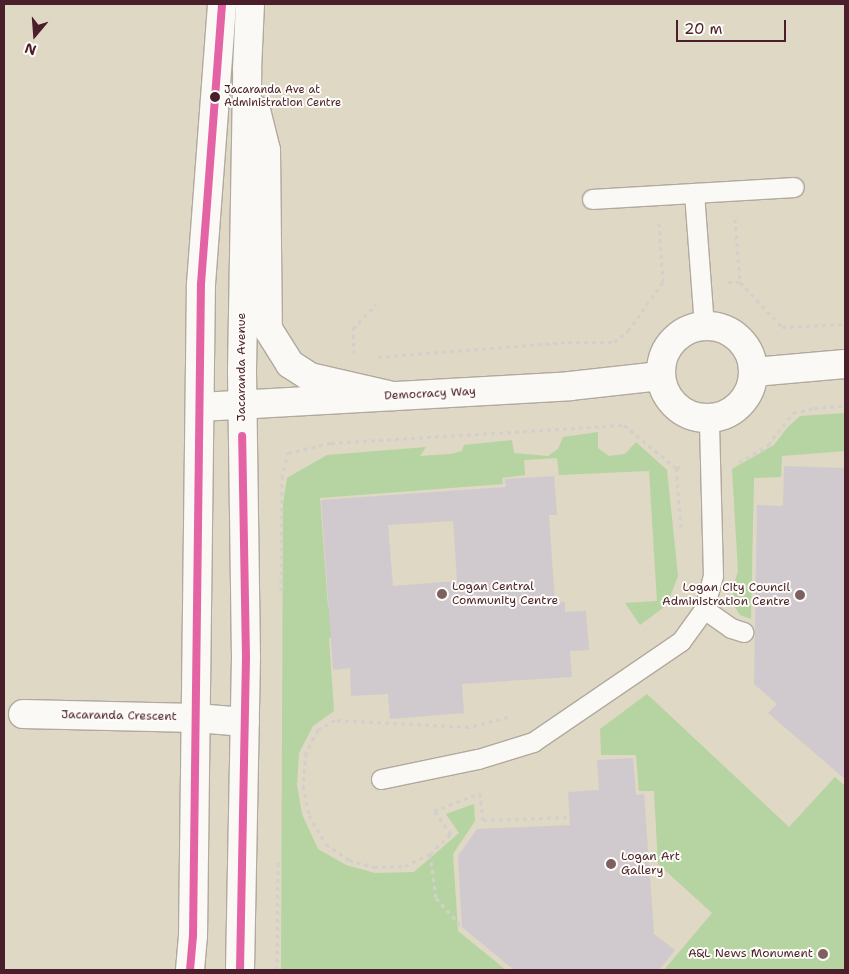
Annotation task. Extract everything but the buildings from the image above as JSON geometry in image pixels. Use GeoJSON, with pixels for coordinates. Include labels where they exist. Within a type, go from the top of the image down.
{"type":"FeatureCollection","features":[{"type":"Feature","properties":{"kind":"street"},"geometry":{"type":"LineString","coordinates":[[190,970],[196,718],[201,284],[222,4]]}},
{"type":"Feature","properties":{"kind":"street","name":"Jacaranda Avenue"},"geometry":{"type":"LineString","coordinates":[[240,970],[245,722],[242,406],[247,70],[250,4]]}},
{"type":"Feature","properties":{"kind":"street"},"geometry":{"type":"LineString","coordinates":[[247,70],[266,150],[268,329],[290,364],[310,376],[393,396]]}},
{"type":"Feature","properties":{"kind":"street"},"geometry":{"type":"LineString","coordinates":[[704,325],[719,327],[733,333],[744,343],[751,357],[754,372],[752,386],[736,409],[723,416],[709,418],[695,417],[682,411],[672,402],[664,390],[660,376],[661,362],[667,347],[677,336],[689,328],[704,325]]}},
{"type":"Feature","properties":{"kind":"street"},"geometry":{"type":"LineString","coordinates":[[754,372],[845,364]]}},
{"type":"Feature","properties":{"kind":"street","name":"Democracy Way"},"geometry":{"type":"LineString","coordinates":[[200,407],[570,386],[660,376]]}},
{"type":"Feature","properties":{"kind":"street","name":"Jacaranda Crescent"},"geometry":{"type":"LineString","coordinates":[[23,714],[196,718],[245,722]]}},
{"type":"Feature","properties":{"kind":"lane"},"geometry":{"type":"LineString","coordinates":[[592,199],[794,188]]}},
{"type":"Feature","properties":{"kind":"lane"},"geometry":{"type":"LineString","coordinates":[[694,193],[704,325]]}},
{"type":"Feature","properties":{"kind":"lane"},"geometry":{"type":"LineString","coordinates":[[381,779],[478,759],[533,742],[681,641],[704,609],[712,576],[709,418]]}},
{"type":"Feature","properties":{"kind":"lane"},"geometry":{"type":"LineString","coordinates":[[704,609],[731,628],[743,632]]}},
{"type":"Feature","properties":{"kind":"path"},"geometry":{"type":"LineString","coordinates":[[735,214],[740,282],[782,328],[845,324]]}},
{"type":"Feature","properties":{"kind":"path"},"geometry":{"type":"LineString","coordinates":[[374,357],[568,342],[614,342],[628,331],[663,282],[659,222],[650,223]]}},
{"type":"Feature","properties":{"kind":"path"},"geometry":{"type":"LineString","coordinates":[[354,359],[353,329],[376,304]]}},
{"type":"Feature","properties":{"kind":"path"},"geometry":{"type":"LineString","coordinates":[[281,596],[282,478],[288,453],[331,443],[624,425],[676,468],[738,464],[768,445],[793,413],[845,406]]}},
{"type":"Feature","properties":{"kind":"path"},"geometry":{"type":"LineString","coordinates":[[277,970],[278,852]]}},
{"type":"Feature","properties":{"kind":"path"},"geometry":{"type":"LineString","coordinates":[[430,854],[436,898],[462,927]]}},
{"type":"Feature","properties":{"kind":"green space"},"geometry":{"type":"Polygon","coordinates":[[[845,413],[845,451],[782,456],[781,477],[754,478],[751,619],[740,615],[733,604],[733,587],[738,571],[732,469],[774,445],[787,428],[800,416],[845,413]]]}},
{"type":"Feature","properties":{"kind":"green space"},"geometry":{"type":"Polygon","coordinates":[[[598,432],[598,448],[609,456],[625,454],[636,442],[667,470],[678,576],[667,605],[640,625],[625,603],[657,601],[649,471],[559,475],[557,458],[524,460],[525,475],[502,478],[503,484],[320,498],[328,607],[347,637],[329,638],[334,711],[313,726],[299,753],[297,785],[302,814],[318,849],[346,865],[375,873],[414,872],[459,833],[446,814],[474,804],[475,821],[453,854],[458,931],[506,970],[281,970],[283,504],[287,478],[327,455],[426,447],[420,456],[451,454],[462,451],[464,445],[512,440],[514,453],[548,456],[558,449],[563,437],[598,432]]]}},
{"type":"Feature","properties":{"kind":"green space"},"geometry":{"type":"Polygon","coordinates":[[[647,694],[789,827],[835,777],[845,786],[845,970],[664,970],[712,913],[658,864],[654,791],[639,791],[636,755],[601,755],[600,729],[647,694]]]}},
{"type":"Feature","properties":{"kind":"transit line"},"geometry":{"type":"LineString","coordinates":[[190,970],[193,936],[201,284],[222,4]]}},
{"type":"Feature","properties":{"kind":"transit line"},"geometry":{"type":"LineString","coordinates":[[240,970],[246,658],[242,436]]}},
{"type":"Feature","properties":{"kind":"place","name":"Jacaranda Ave at Administration Centre"},"geometry":{"type":"Point","coordinates":[215,97]}},
{"type":"Feature","properties":{"kind":"place","name":"Logan Central Community Centre"},"geometry":{"type":"Point","coordinates":[442,594]}},
{"type":"Feature","properties":{"kind":"place","name":"Logan City Council Administration Centre"},"geometry":{"type":"Point","coordinates":[800,595]}},
{"type":"Feature","properties":{"kind":"place","name":"Logan Art Gallery"},"geometry":{"type":"Point","coordinates":[611,864]}},
{"type":"Feature","properties":{"kind":"place","name":"A&L News Monument"},"geometry":{"type":"Point","coordinates":[823,954]}}]}
